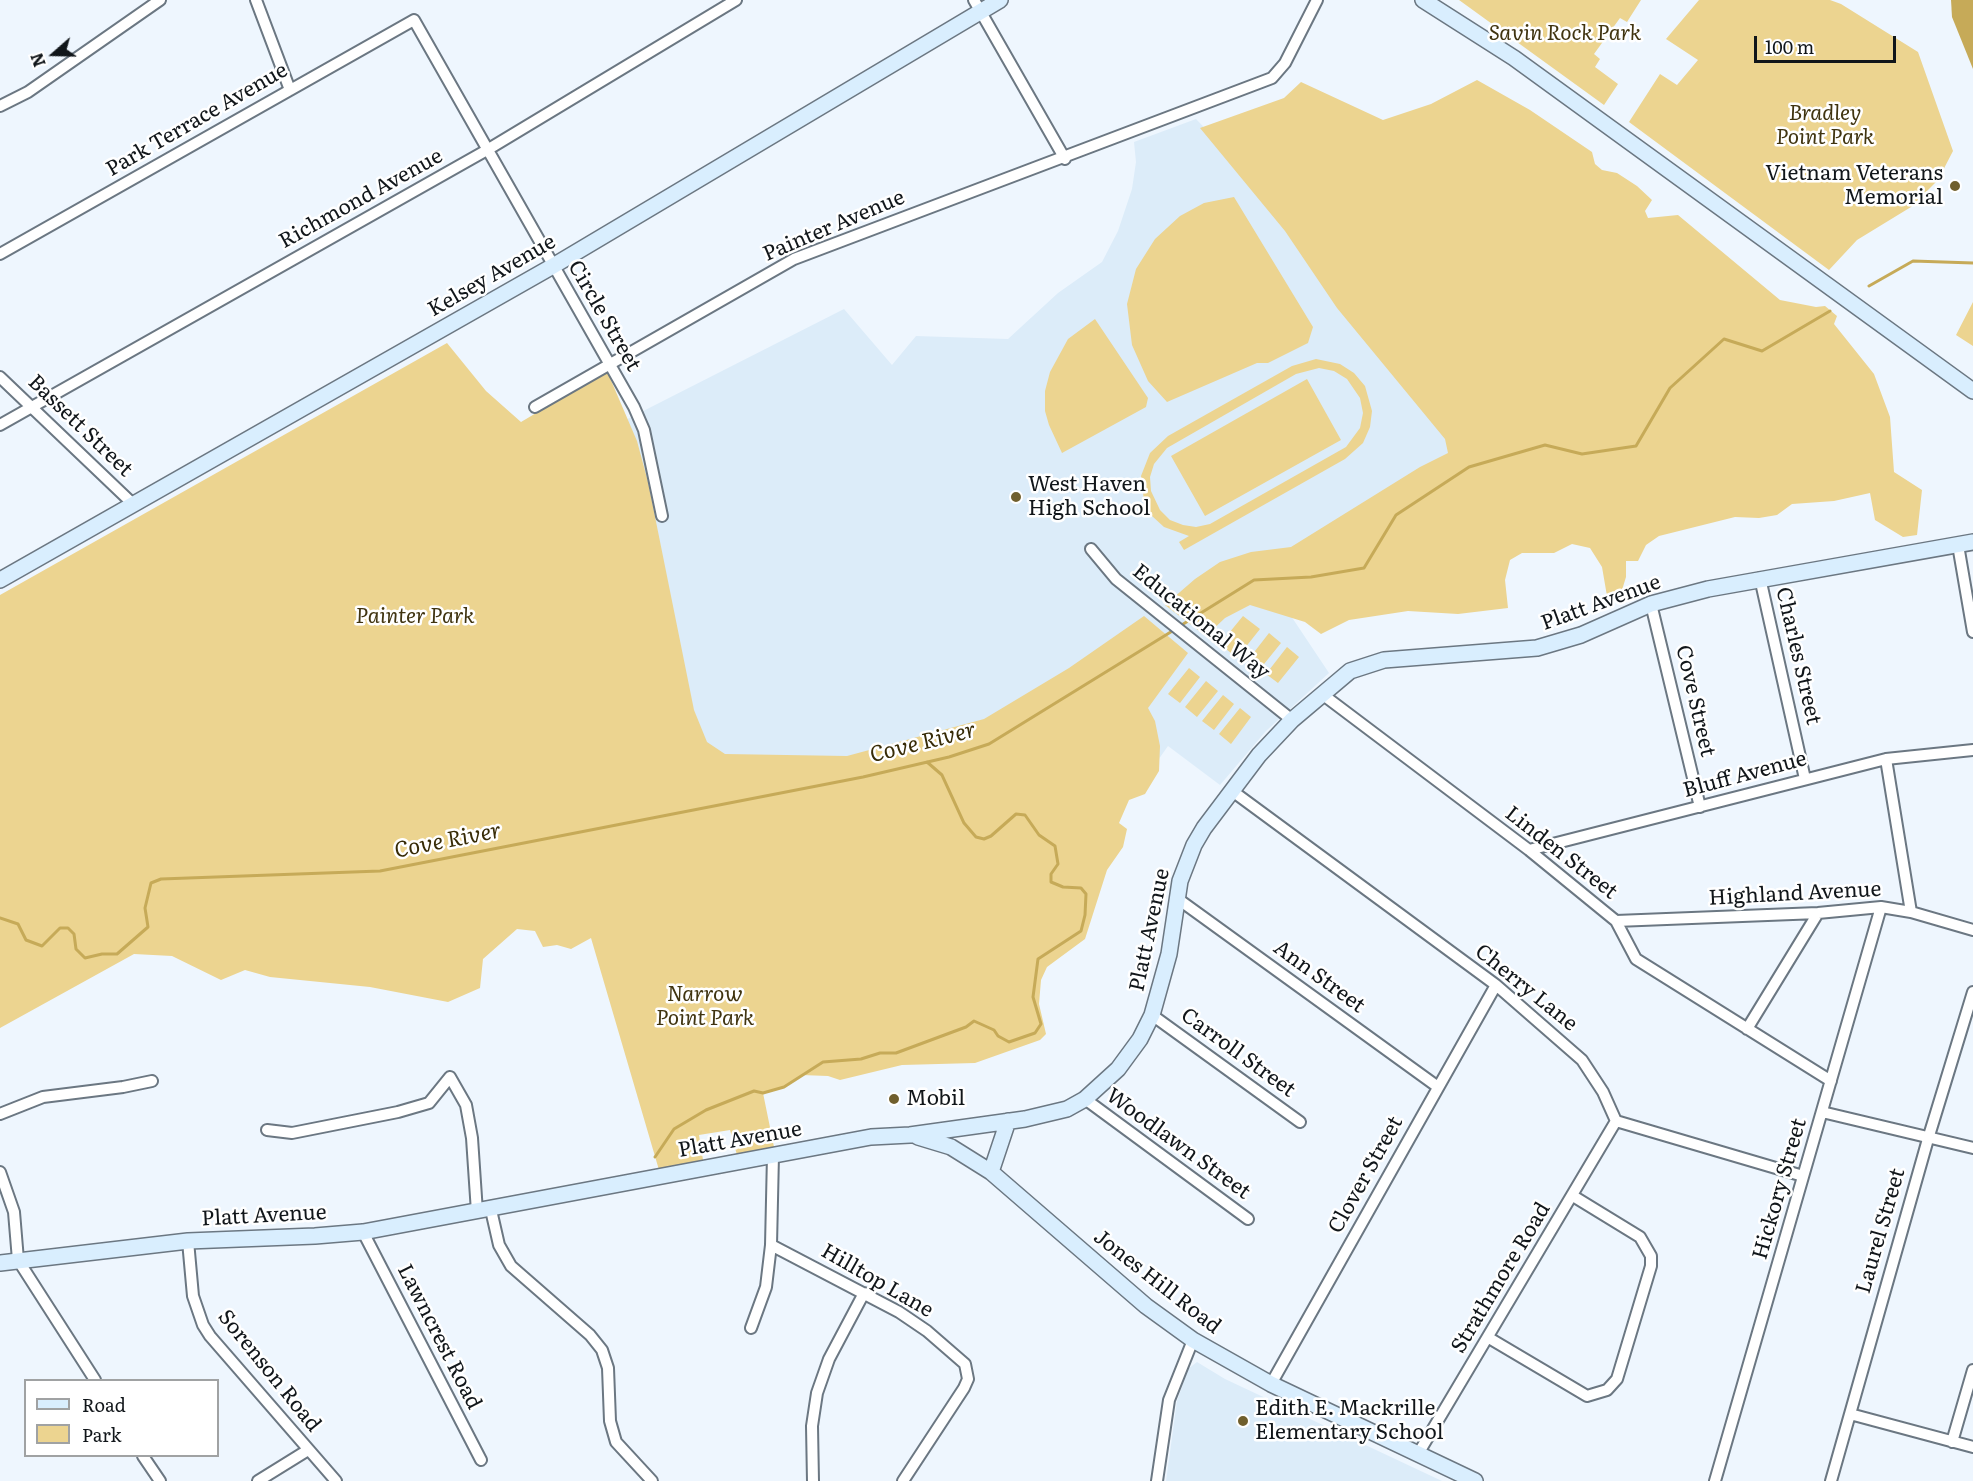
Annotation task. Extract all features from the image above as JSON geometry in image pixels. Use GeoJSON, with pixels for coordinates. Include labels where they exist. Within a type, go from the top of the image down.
{"type":"FeatureCollection","features":[{"type":"Feature","properties":{"kind":"main road","name":"Kelsey Avenue"},"geometry":{"type":"LineString","coordinates":[[0,580],[553,266],[978,5],[1000,0]]}},
{"type":"Feature","properties":{"kind":"main road"},"geometry":{"type":"LineString","coordinates":[[1423,0],[1514,58],[1973,391]]}},
{"type":"Feature","properties":{"kind":"main road","name":"Platt Avenue"},"geometry":{"type":"LineString","coordinates":[[0,1263],[188,1241],[363,1232],[871,1137],[910,1135],[1048,1115],[1086,1099],[1118,1069],[1140,1039],[1152,1015],[1161,988],[1180,881],[1194,845],[1231,790],[1259,755],[1292,720],[1350,671],[1384,660],[1537,648],[1581,635],[1652,604],[1760,578],[1966,543]]}},
{"type":"Feature","properties":{"kind":"main road"},"geometry":{"type":"LineString","coordinates":[[991,1172],[1008,1121]]}},
{"type":"Feature","properties":{"kind":"main road","name":"Jones Hill Road"},"geometry":{"type":"LineString","coordinates":[[910,1135],[951,1147],[991,1172],[1146,1306],[1192,1340],[1271,1384],[1475,1481]]}},
{"type":"Feature","properties":{"kind":"street"},"geometry":{"type":"LineString","coordinates":[[0,106],[28,92],[160,0]]}},
{"type":"Feature","properties":{"kind":"street"},"geometry":{"type":"LineString","coordinates":[[256,0],[290,90]]}},
{"type":"Feature","properties":{"kind":"street","name":"Richmond Avenue"},"geometry":{"type":"LineString","coordinates":[[0,425],[487,150],[736,0]]}},
{"type":"Feature","properties":{"kind":"street","name":"Painter Avenue"},"geometry":{"type":"LineString","coordinates":[[535,407],[794,259],[1065,159],[1272,78],[1285,63],[1317,0]]}},
{"type":"Feature","properties":{"kind":"street"},"geometry":{"type":"LineString","coordinates":[[978,5],[1065,159]]}},
{"type":"Feature","properties":{"kind":"street","name":"Park Terrace Avenue"},"geometry":{"type":"LineString","coordinates":[[0,254],[414,20]]}},
{"type":"Feature","properties":{"kind":"street","name":"Circle Street"},"geometry":{"type":"LineString","coordinates":[[414,20],[634,407],[644,430],[662,516]]}},
{"type":"Feature","properties":{"kind":"street","name":"Bassett Street"},"geometry":{"type":"LineString","coordinates":[[0,377],[134,504]]}},
{"type":"Feature","properties":{"kind":"street"},"geometry":{"type":"LineString","coordinates":[[1966,543],[1973,632]]}},
{"type":"Feature","properties":{"kind":"street","name":"Educational Way"},"geometry":{"type":"LineString","coordinates":[[1091,549],[1116,579],[1292,720]]}},
{"type":"Feature","properties":{"kind":"street","name":"Charles Street"},"geometry":{"type":"LineString","coordinates":[[1760,578],[1805,779]]}},
{"type":"Feature","properties":{"kind":"street","name":"Cove Street"},"geometry":{"type":"LineString","coordinates":[[1652,604],[1700,807]]}},
{"type":"Feature","properties":{"kind":"street","name":"Linden Street"},"geometry":{"type":"LineString","coordinates":[[1322,694],[1529,850],[1616,921],[1636,959],[1831,1082]]}},
{"type":"Feature","properties":{"kind":"street","name":"Bluff Avenue"},"geometry":{"type":"LineString","coordinates":[[1529,850],[1886,759],[1973,750]]}},
{"type":"Feature","properties":{"kind":"street"},"geometry":{"type":"LineString","coordinates":[[1886,759],[1911,912]]}},
{"type":"Feature","properties":{"kind":"street","name":"Cherry Lane"},"geometry":{"type":"LineString","coordinates":[[1231,790],[1496,985],[1582,1060],[1604,1092],[1616,1121]]}},
{"type":"Feature","properties":{"kind":"street","name":"Ann Street"},"geometry":{"type":"LineString","coordinates":[[1178,899],[1438,1087]]}},
{"type":"Feature","properties":{"kind":"street","name":"Highland Avenue"},"geometry":{"type":"LineString","coordinates":[[1616,921],[1818,913],[1881,908],[1911,912],[1973,930]]}},
{"type":"Feature","properties":{"kind":"street","name":"Hickory Street"},"geometry":{"type":"LineString","coordinates":[[1715,1481],[1881,908]]}},
{"type":"Feature","properties":{"kind":"street"},"geometry":{"type":"LineString","coordinates":[[1746,1029],[1818,913]]}},
{"type":"Feature","properties":{"kind":"street","name":"Clover Street"},"geometry":{"type":"LineString","coordinates":[[1271,1384],[1496,985]]}},
{"type":"Feature","properties":{"kind":"street","name":"Laurel Street"},"geometry":{"type":"LineString","coordinates":[[1831,1481],[1928,1139],[1973,992]]}},
{"type":"Feature","properties":{"kind":"street","name":"Carroll Street"},"geometry":{"type":"LineString","coordinates":[[1152,1015],[1300,1122]]}},
{"type":"Feature","properties":{"kind":"street"},"geometry":{"type":"LineString","coordinates":[[267,1130],[292,1133],[398,1112],[429,1103],[450,1077],[466,1105],[484,1211],[499,1245],[511,1266],[590,1335],[602,1350],[608,1368],[610,1421],[616,1442],[652,1481]]}},
{"type":"Feature","properties":{"kind":"street"},"geometry":{"type":"LineString","coordinates":[[0,1114],[43,1097],[152,1081]]}},
{"type":"Feature","properties":{"kind":"street","name":"Woodlawn Street"},"geometry":{"type":"LineString","coordinates":[[1086,1099],[1248,1219]]}},
{"type":"Feature","properties":{"kind":"street"},"geometry":{"type":"LineString","coordinates":[[1822,1112],[1973,1148]]}},
{"type":"Feature","properties":{"kind":"street"},"geometry":{"type":"LineString","coordinates":[[1616,1121],[1803,1176]]}},
{"type":"Feature","properties":{"kind":"street","name":"Strathmore Road"},"geometry":{"type":"LineString","coordinates":[[1418,1454],[1573,1197],[1616,1121]]}},
{"type":"Feature","properties":{"kind":"street"},"geometry":{"type":"LineString","coordinates":[[751,1328],[766,1287],[771,1245],[772,1155]]}},
{"type":"Feature","properties":{"kind":"street"},"geometry":{"type":"LineString","coordinates":[[0,1172],[14,1212],[18,1260],[94,1379]]}},
{"type":"Feature","properties":{"kind":"street"},"geometry":{"type":"LineString","coordinates":[[1489,1338],[1587,1396],[1607,1390],[1617,1379],[1651,1266],[1651,1256],[1640,1237],[1573,1197]]}},
{"type":"Feature","properties":{"kind":"street","name":"Lawncrest Road"},"geometry":{"type":"LineString","coordinates":[[363,1232],[481,1460]]}},
{"type":"Feature","properties":{"kind":"street","name":"Sorenson Road"},"geometry":{"type":"LineString","coordinates":[[188,1241],[193,1296],[203,1325],[336,1481]]}},
{"type":"Feature","properties":{"kind":"street","name":"Hilltop Lane"},"geometry":{"type":"LineString","coordinates":[[771,1245],[864,1293],[927,1331],[958,1357],[968,1370],[964,1388],[903,1481]]}},
{"type":"Feature","properties":{"kind":"street"},"geometry":{"type":"LineString","coordinates":[[813,1481],[812,1426],[817,1393],[829,1359],[864,1293]]}},
{"type":"Feature","properties":{"kind":"street"},"geometry":{"type":"LineString","coordinates":[[1157,1481],[1169,1400],[1192,1340]]}},
{"type":"Feature","properties":{"kind":"street"},"geometry":{"type":"LineString","coordinates":[[1952,1442],[1973,1370]]}},
{"type":"Feature","properties":{"kind":"street"},"geometry":{"type":"LineString","coordinates":[[1850,1414],[1973,1447]]}},
{"type":"Feature","properties":{"kind":"street"},"geometry":{"type":"LineString","coordinates":[[258,1481],[308,1450]]}},
{"type":"Feature","properties":{"kind":"street"},"geometry":{"type":"LineString","coordinates":[[144,1457],[159,1481]]}},
{"type":"Feature","properties":{"kind":"shaded area"},"geometry":{"type":"Polygon","coordinates":[[[1951,0],[1973,0],[1973,69],[1952,17],[1951,0]]]}},
{"type":"Feature","properties":{"kind":"shaded area","name":"West Haven High School"},"geometry":{"type":"Polygon","coordinates":[[[1196,119],[1222,146],[1460,447],[1281,601],[1329,673],[1266,731],[1220,785],[1168,746],[1156,763],[743,856],[600,433],[844,309],[892,365],[916,336],[1008,339],[1058,293],[1102,262],[1118,231],[1132,189],[1136,162],[1134,142],[1196,119]]]}},
{"type":"Feature","properties":{"kind":"shaded area","name":"Edith E. Mackrille Elementary School"},"geometry":{"type":"Polygon","coordinates":[[[1197,1362],[1225,1379],[1442,1481],[1166,1481],[1177,1401],[1188,1369],[1197,1362]]]}},
{"type":"Feature","properties":{"kind":"green space","name":"Savin Rock Park"},"geometry":{"type":"Polygon","coordinates":[[[1459,0],[1641,0],[1627,22],[1620,18],[1594,54],[1600,59],[1595,67],[1618,84],[1604,105],[1459,0]]]}},
{"type":"Feature","properties":{"kind":"green space","name":"Bradley Point Park"},"geometry":{"type":"Polygon","coordinates":[[[1699,0],[1830,0],[1841,4],[1918,52],[1953,151],[1938,180],[1911,207],[1857,240],[1829,270],[1629,122],[1660,74],[1677,85],[1698,60],[1666,39],[1699,0]]]}},
{"type":"Feature","properties":{"kind":"green space"},"geometry":{"type":"Polygon","coordinates":[[[1477,80],[1530,110],[1592,152],[1595,164],[1602,170],[1617,173],[1637,186],[1652,200],[1645,211],[1648,218],[1678,215],[1780,300],[1816,307],[1825,306],[1837,316],[1834,324],[1874,374],[1890,417],[1894,472],[1922,490],[1917,535],[1903,537],[1875,520],[1870,493],[1834,501],[1792,504],[1777,515],[1759,518],[1735,517],[1659,536],[1646,545],[1638,561],[1626,561],[1626,577],[1622,590],[1612,596],[1607,596],[1602,567],[1590,548],[1572,544],[1554,553],[1522,553],[1510,560],[1505,580],[1508,608],[1458,614],[1408,611],[1349,620],[1321,634],[1305,622],[1250,605],[1225,618],[1206,636],[1165,605],[1195,579],[1220,562],[1251,552],[1291,547],[1420,467],[1448,453],[1445,439],[1337,308],[1285,231],[1200,128],[1284,98],[1301,82],[1383,120],[1431,104],[1477,80]]]}},
{"type":"Feature","properties":{"kind":"green space"},"geometry":{"type":"Polygon","coordinates":[[[1234,197],[1313,327],[1308,343],[1268,363],[1257,363],[1167,402],[1148,381],[1132,345],[1127,304],[1136,269],[1155,239],[1180,216],[1204,203],[1234,197]]]}},
{"type":"Feature","properties":{"kind":"green space"},"geometry":{"type":"Polygon","coordinates":[[[1973,302],[1973,346],[1956,335],[1973,302]]]}},
{"type":"Feature","properties":{"kind":"green space"},"geometry":{"type":"Polygon","coordinates":[[[1095,319],[1148,398],[1146,407],[1062,453],[1045,411],[1045,391],[1050,372],[1068,339],[1095,319]]]}},
{"type":"Feature","properties":{"kind":"green space"},"geometry":{"type":"Polygon","coordinates":[[[447,343],[486,391],[521,422],[607,371],[637,441],[648,482],[694,710],[707,742],[725,754],[847,756],[984,719],[1069,668],[1144,616],[1188,653],[1148,708],[1155,721],[1160,746],[1159,771],[1145,794],[1129,800],[1119,823],[1127,829],[1123,847],[1107,870],[1085,939],[1047,967],[1041,980],[1039,1004],[1046,1034],[1040,1040],[975,1063],[902,1065],[840,1080],[828,1076],[801,1075],[784,1087],[763,1093],[774,1147],[737,1155],[730,1130],[699,1135],[703,1160],[659,1170],[591,938],[571,949],[557,945],[543,947],[535,931],[517,929],[483,959],[480,988],[448,1002],[370,987],[270,977],[245,970],[221,980],[172,956],[134,954],[0,1028],[0,595],[447,343]]]}},
{"type":"Feature","properties":{"kind":"green space"},"geometry":{"type":"Polygon","coordinates":[[[1316,359],[1340,364],[1354,373],[1365,386],[1372,411],[1370,427],[1363,443],[1345,459],[1184,550],[1179,542],[1189,536],[1164,527],[1152,516],[1144,501],[1141,476],[1150,453],[1168,436],[1292,366],[1316,359]],[[1319,368],[1296,374],[1167,448],[1154,464],[1150,477],[1151,491],[1160,510],[1170,520],[1183,525],[1196,527],[1210,524],[1346,447],[1360,428],[1363,413],[1360,398],[1347,379],[1334,371],[1319,368]]]}},
{"type":"Feature","properties":{"kind":"green space"},"geometry":{"type":"Polygon","coordinates":[[[1307,379],[1341,440],[1205,516],[1171,456],[1307,379]]]}},
{"type":"Feature","properties":{"kind":"green space"},"geometry":{"type":"Polygon","coordinates":[[[1243,616],[1260,629],[1237,658],[1220,644],[1243,616]]]}},
{"type":"Feature","properties":{"kind":"green space"},"geometry":{"type":"Polygon","coordinates":[[[1269,633],[1281,643],[1260,669],[1248,660],[1269,633]]]}},
{"type":"Feature","properties":{"kind":"green space"},"geometry":{"type":"Polygon","coordinates":[[[1287,647],[1299,657],[1278,683],[1266,674],[1287,647]]]}},
{"type":"Feature","properties":{"kind":"green space"},"geometry":{"type":"Polygon","coordinates":[[[1189,668],[1200,677],[1180,703],[1168,694],[1189,668]]]}},
{"type":"Feature","properties":{"kind":"green space"},"geometry":{"type":"Polygon","coordinates":[[[1206,681],[1218,691],[1197,717],[1185,707],[1206,681]]]}},
{"type":"Feature","properties":{"kind":"green space"},"geometry":{"type":"Polygon","coordinates":[[[1223,695],[1234,704],[1214,730],[1202,721],[1223,695]]]}},
{"type":"Feature","properties":{"kind":"green space"},"geometry":{"type":"Polygon","coordinates":[[[1240,708],[1251,717],[1231,744],[1219,734],[1240,708]]]}},
{"type":"Feature","properties":{"kind":"waterway","name":"Cove River"},"geometry":{"type":"LineString","coordinates":[[1869,286],[1913,261],[1973,263]]}},
{"type":"Feature","properties":{"kind":"waterway","name":"Cove River"},"geometry":{"type":"LineString","coordinates":[[1180,626],[1254,580],[1311,577],[1364,568],[1396,515],[1469,467],[1545,445],[1582,454],[1636,446],[1670,388],[1724,339],[1762,351],[1830,311]]}},
{"type":"Feature","properties":{"kind":"waterway","name":"Cove River"},"geometry":{"type":"LineString","coordinates":[[0,918],[18,924],[26,940],[42,946],[60,928],[68,928],[74,934],[76,949],[85,958],[102,954],[117,954],[148,927],[145,908],[151,883],[161,879],[380,871],[863,777],[949,757],[989,744],[1174,630]]}},
{"type":"Feature","properties":{"kind":"waterway"},"geometry":{"type":"LineString","coordinates":[[655,1157],[674,1129],[706,1110],[754,1091],[763,1093],[784,1087],[823,1062],[861,1059],[880,1053],[896,1053],[966,1027],[974,1021],[994,1030],[998,1036],[1009,1042],[1035,1033],[1041,1024],[1033,997],[1038,959],[1081,931],[1085,915],[1086,894],[1081,888],[1063,887],[1051,882],[1051,874],[1058,864],[1055,846],[1039,835],[1025,815],[1016,814],[991,836],[984,839],[976,837],[964,823],[942,775],[927,762]]}},
{"type":"Feature","properties":{"kind":"place","name":"Vietnam Veterans Memorial"},"geometry":{"type":"Point","coordinates":[1955,186]}},
{"type":"Feature","properties":{"kind":"place","name":"West Haven High School"},"geometry":{"type":"Point","coordinates":[1016,497]}},
{"type":"Feature","properties":{"kind":"place","name":"Mobil"},"geometry":{"type":"Point","coordinates":[894,1099]}},
{"type":"Feature","properties":{"kind":"place","name":"Edith E. Mackrille Elementary School"},"geometry":{"type":"Point","coordinates":[1243,1421]}},
{"type":"Feature","properties":{"kind":"park label","name":"Painter Park"},"geometry":{"type":"Point","coordinates":[415,617]}},
{"type":"Feature","properties":{"kind":"park label","name":"Narrow Point Park"},"geometry":{"type":"Point","coordinates":[705,1007]}}]}
